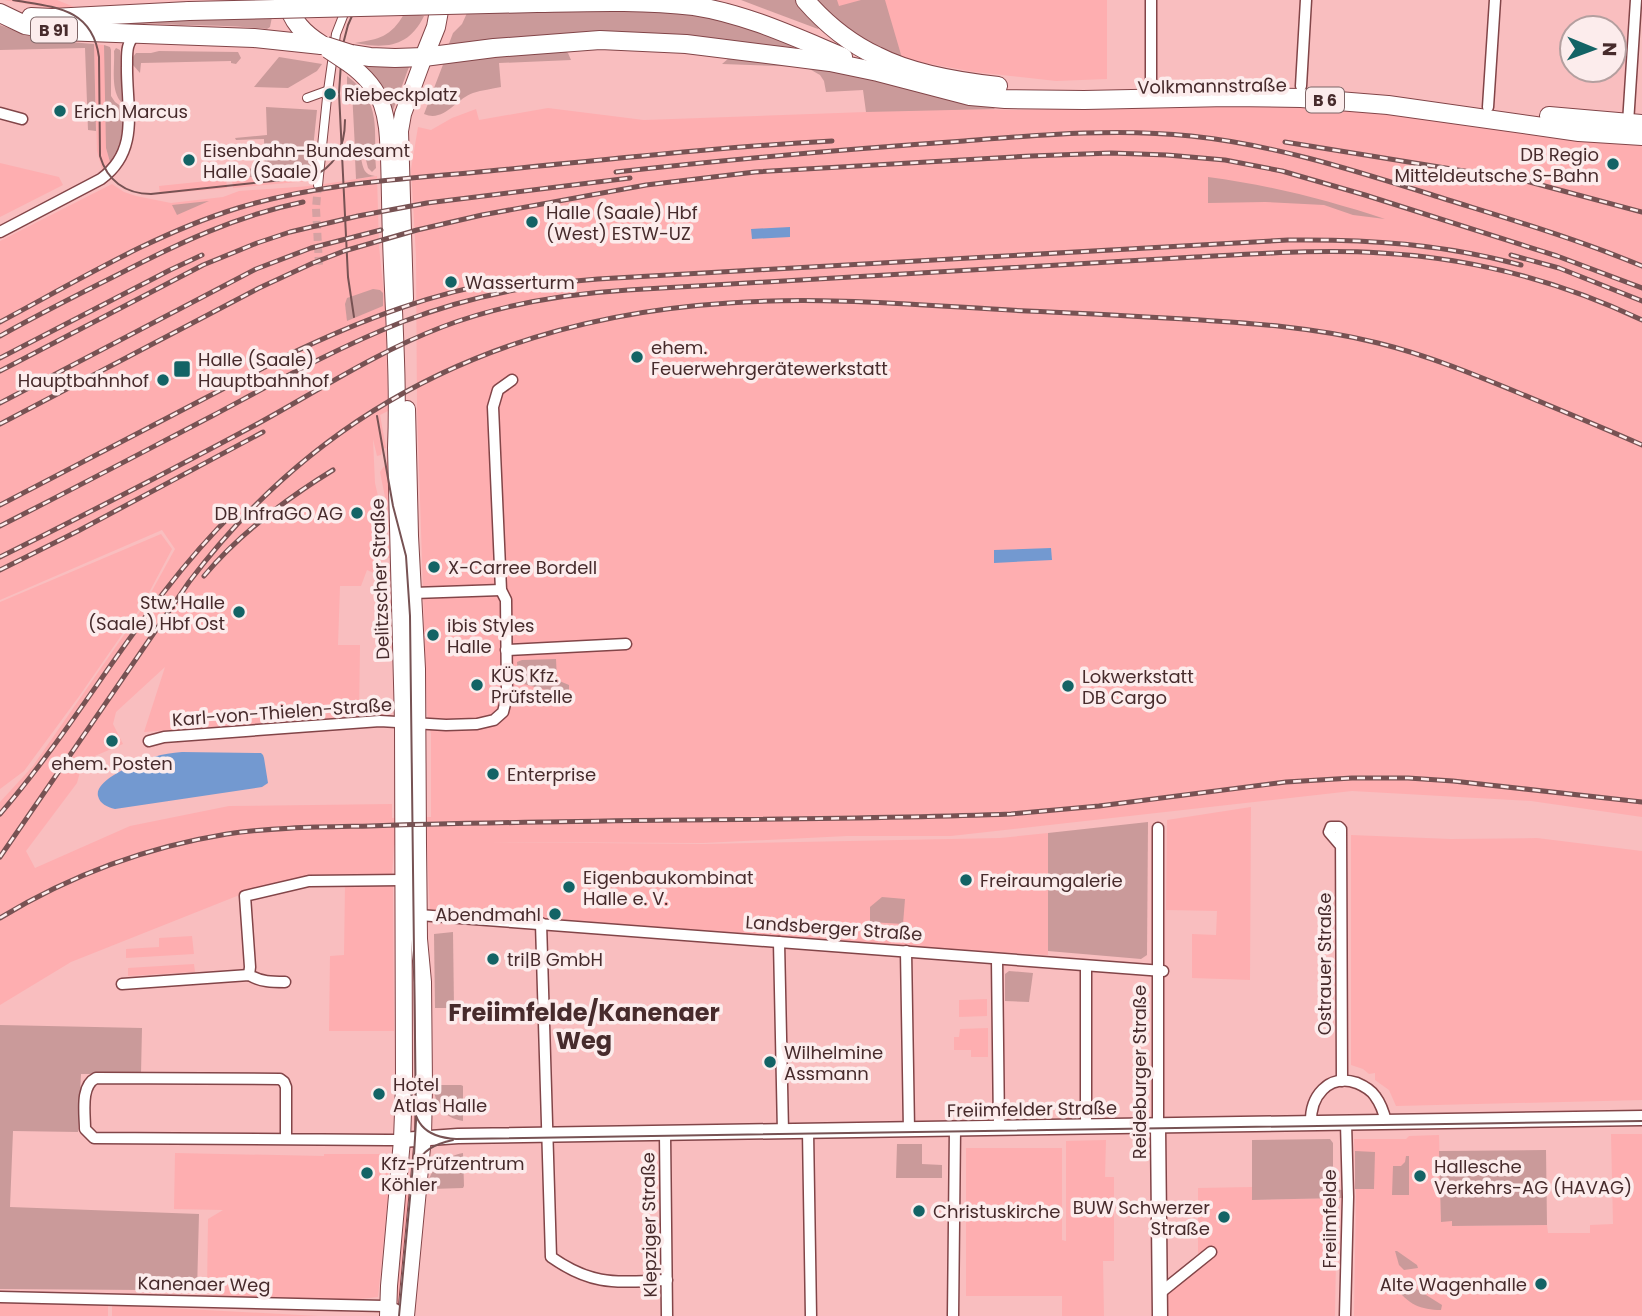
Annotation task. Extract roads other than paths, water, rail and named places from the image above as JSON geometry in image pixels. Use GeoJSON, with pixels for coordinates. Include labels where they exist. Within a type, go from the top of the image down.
{"type":"FeatureCollection","features":[{"type":"Feature","properties":{"kind":"main road"},"geometry":{"type":"LineString","coordinates":[[287,0],[295,23],[303,31],[324,47],[350,59],[424,57],[494,48],[600,40],[687,44],[878,64]]}},
{"type":"Feature","properties":{"kind":"main road"},"geometry":{"type":"LineString","coordinates":[[424,57],[436,27],[441,0]]}},
{"type":"Feature","properties":{"kind":"main road"},"geometry":{"type":"LineString","coordinates":[[720,0],[852,50],[878,64]]}},
{"type":"Feature","properties":{"kind":"main road","name":"Volkmannstraße"},"geometry":{"type":"LineString","coordinates":[[805,0],[832,27],[878,64],[970,96],[1084,100],[1301,98],[1388,105],[1579,132],[1642,136]]}},
{"type":"Feature","properties":{"kind":"main road","name":"B 6"},"geometry":{"type":"LineString","coordinates":[[0,13],[51,18],[188,11],[645,2],[698,7],[766,25],[878,64]]}},
{"type":"Feature","properties":{"kind":"main road","name":"B 91"},"geometry":{"type":"LineString","coordinates":[[0,13],[40,29],[254,38],[324,47]]}},
{"type":"Feature","properties":{"kind":"main road","name":"Delitzscher Straße"},"geometry":{"type":"LineString","coordinates":[[388,1311],[404,1086],[403,880],[414,593],[410,536],[400,140],[403,114],[424,57]]}},
{"type":"Feature","properties":{"kind":"main road","name":"Delitzscher Straße"},"geometry":{"type":"LineString","coordinates":[[350,59],[376,91],[383,107],[388,135],[398,404],[396,460],[423,998],[423,1137],[405,1316]]}},
{"type":"Feature","properties":{"kind":"main road","name":"Volkmannstraße"},"geometry":{"type":"LineString","coordinates":[[878,64],[1005,87],[1054,89],[1301,86],[1389,93],[1582,120],[1635,124]]}},
{"type":"Feature","properties":{"kind":"street"},"geometry":{"type":"LineString","coordinates":[[318,185],[337,34],[349,0]]}},
{"type":"Feature","properties":{"kind":"street"},"geometry":{"type":"LineString","coordinates":[[1151,0],[1151,86]]}},
{"type":"Feature","properties":{"kind":"street"},"geometry":{"type":"LineString","coordinates":[[1301,86],[1306,0]]}},
{"type":"Feature","properties":{"kind":"street"},"geometry":{"type":"LineString","coordinates":[[1488,107],[1495,0]]}},
{"type":"Feature","properties":{"kind":"street"},"geometry":{"type":"LineString","coordinates":[[1635,124],[1636,0]]}},
{"type":"Feature","properties":{"kind":"street"},"geometry":{"type":"LineString","coordinates":[[0,232],[83,189],[108,173],[118,162],[127,145],[130,121],[127,48],[136,34]]}},
{"type":"Feature","properties":{"kind":"street"},"geometry":{"type":"LineString","coordinates":[[307,98],[329,90]]}},
{"type":"Feature","properties":{"kind":"street"},"geometry":{"type":"LineString","coordinates":[[0,113],[22,118]]}},
{"type":"Feature","properties":{"kind":"street"},"geometry":{"type":"LineString","coordinates":[[512,380],[499,390],[494,407],[501,590],[506,600],[506,650],[626,644]]}},
{"type":"Feature","properties":{"kind":"street"},"geometry":{"type":"LineString","coordinates":[[414,593],[501,590]]}},
{"type":"Feature","properties":{"kind":"street","name":"Karl-von-Thielen-Straße"},"geometry":{"type":"LineString","coordinates":[[149,741],[164,737],[380,721],[477,724],[494,720],[503,712],[507,696],[506,650]]}},
{"type":"Feature","properties":{"kind":"street","name":"Reideburger Straße"},"geometry":{"type":"LineString","coordinates":[[1158,828],[1160,1316]]}},
{"type":"Feature","properties":{"kind":"street","name":"Ostrauer Straße"},"geometry":{"type":"LineString","coordinates":[[1340,846],[1342,1081]]}},
{"type":"Feature","properties":{"kind":"street"},"geometry":{"type":"LineString","coordinates":[[249,975],[245,896],[309,881],[403,880]]}},
{"type":"Feature","properties":{"kind":"street","name":"Landsberger Straße"},"geometry":{"type":"LineString","coordinates":[[419,915],[1160,971]]}},
{"type":"Feature","properties":{"kind":"street"},"geometry":{"type":"LineString","coordinates":[[541,923],[551,1257],[573,1271],[612,1282],[667,1280]]}},
{"type":"Feature","properties":{"kind":"street"},"geometry":{"type":"LineString","coordinates":[[779,942],[783,1132]]}},
{"type":"Feature","properties":{"kind":"street"},"geometry":{"type":"LineString","coordinates":[[906,951],[909,1130]]}},
{"type":"Feature","properties":{"kind":"street"},"geometry":{"type":"LineString","coordinates":[[997,959],[999,1128]]}},
{"type":"Feature","properties":{"kind":"street"},"geometry":{"type":"LineString","coordinates":[[1086,966],[1086,1127]]}},
{"type":"Feature","properties":{"kind":"street"},"geometry":{"type":"LineString","coordinates":[[122,984],[249,975],[269,982],[285,982]]}},
{"type":"Feature","properties":{"kind":"street"},"geometry":{"type":"LineString","coordinates":[[286,1139],[286,1087],[280,1079],[96,1078],[88,1083],[86,1088],[85,1129],[94,1138],[401,1140],[423,1137]]}},
{"type":"Feature","properties":{"kind":"street"},"geometry":{"type":"LineString","coordinates":[[1311,1123],[1312,1105],[1320,1092],[1333,1083],[1342,1081],[1353,1082],[1371,1092],[1380,1104],[1386,1122]]}},
{"type":"Feature","properties":{"kind":"street","name":"Freiimfelder Straße"},"geometry":{"type":"LineString","coordinates":[[423,1137],[1642,1118]]}},
{"type":"Feature","properties":{"kind":"street","name":"Freiimfelde"},"geometry":{"type":"LineString","coordinates":[[1345,1316],[1348,1197],[1346,1123]]}},
{"type":"Feature","properties":{"kind":"street"},"geometry":{"type":"LineString","coordinates":[[953,1316],[955,1129]]}},
{"type":"Feature","properties":{"kind":"street"},"geometry":{"type":"LineString","coordinates":[[808,1131],[811,1316]]}},
{"type":"Feature","properties":{"kind":"street","name":"Klepziger Straße"},"geometry":{"type":"LineString","coordinates":[[665,1134],[667,1316]]}},
{"type":"Feature","properties":{"kind":"street"},"geometry":{"type":"LineString","coordinates":[[1160,1293],[1211,1252]]}},
{"type":"Feature","properties":{"kind":"street","name":"Kanenaer Weg"},"geometry":{"type":"LineString","coordinates":[[0,1297],[388,1311],[395,1309],[405,1316]]}},
{"type":"Feature","properties":{"kind":"water"},"geometry":{"type":"Polygon","coordinates":[[[790,227],[790,237],[752,239],[751,229],[790,227]]]}},
{"type":"Feature","properties":{"kind":"water"},"geometry":{"type":"Polygon","coordinates":[[[1051,548],[1052,560],[994,563],[994,550],[1051,548]]]}},
{"type":"Feature","properties":{"kind":"water"},"geometry":{"type":"Polygon","coordinates":[[[261,753],[268,783],[262,787],[115,809],[104,805],[99,799],[99,790],[111,777],[139,762],[164,754],[261,753]]]}},
{"type":"Feature","properties":{"kind":"tunnel"},"geometry":{"type":"LineString","coordinates":[[318,185],[316,208],[319,265]]}},
{"type":"Feature","properties":{"kind":"tram line"},"geometry":{"type":"LineString","coordinates":[[13,0],[68,12],[88,28],[95,40],[99,57],[100,156],[112,179],[133,191],[151,194],[311,177],[327,168],[333,161],[341,147],[345,120]]}},
{"type":"Feature","properties":{"kind":"tram line"},"geometry":{"type":"LineString","coordinates":[[354,317],[348,277],[339,93],[342,48],[359,0]]}},
{"type":"Feature","properties":{"kind":"tram line"},"geometry":{"type":"LineString","coordinates":[[377,416],[393,506],[406,556],[410,616],[416,1121],[399,1316]]}},
{"type":"Feature","properties":{"kind":"tram line"},"geometry":{"type":"LineString","coordinates":[[411,1090],[414,1111],[422,1126],[435,1135],[456,1139],[1642,1121]]}},
{"type":"Feature","properties":{"kind":"tram line"},"geometry":{"type":"LineString","coordinates":[[415,1167],[421,1156],[430,1149],[453,1140]]}},
{"type":"Feature","properties":{"kind":"railway"},"geometry":{"type":"LineString","coordinates":[[616,172],[877,147],[1049,135],[1106,132],[1191,136],[1255,146],[1349,169],[1543,230],[1642,266]]}},
{"type":"Feature","properties":{"kind":"railway"},"geometry":{"type":"LineString","coordinates":[[0,322],[116,259],[176,231],[238,208],[300,193],[394,180],[703,150],[832,141]]}},
{"type":"Feature","properties":{"kind":"railway"},"geometry":{"type":"LineString","coordinates":[[1285,142],[1526,181],[1642,212]]}},
{"type":"Feature","properties":{"kind":"railway"},"geometry":{"type":"LineString","coordinates":[[0,424],[259,288],[344,251],[482,215],[646,185],[755,172],[1111,153],[1225,160],[1282,171],[1365,195],[1557,256],[1642,288]]}},
{"type":"Feature","properties":{"kind":"railway"},"geometry":{"type":"LineString","coordinates":[[0,371],[203,265],[290,232],[427,203],[630,178]]}},
{"type":"Feature","properties":{"kind":"railway"},"geometry":{"type":"LineString","coordinates":[[0,336],[186,241],[254,215],[303,202]]}},
{"type":"Feature","properties":{"kind":"railway"},"geometry":{"type":"LineString","coordinates":[[0,403],[256,269],[311,248],[381,230]]}},
{"type":"Feature","properties":{"kind":"railway"},"geometry":{"type":"LineString","coordinates":[[0,526],[353,343],[425,313],[523,288],[598,279],[1288,240],[1405,244],[1463,252],[1521,265]]}},
{"type":"Feature","properties":{"kind":"railway"},"geometry":{"type":"LineString","coordinates":[[0,557],[227,440],[394,348],[442,327],[487,312],[557,297],[628,290],[1195,257],[1288,252],[1358,252],[1415,256],[1482,266],[1547,283],[1642,320]]}},
{"type":"Feature","properties":{"kind":"railway"},"geometry":{"type":"LineString","coordinates":[[0,358],[202,255]]}},
{"type":"Feature","properties":{"kind":"railway"},"geometry":{"type":"LineString","coordinates":[[1511,255],[1559,268],[1642,301]]}},
{"type":"Feature","properties":{"kind":"railway"},"geometry":{"type":"LineString","coordinates":[[0,505],[288,355],[343,330],[428,299],[517,279]]}},
{"type":"Feature","properties":{"kind":"railway"},"geometry":{"type":"LineString","coordinates":[[0,857],[189,582],[242,519],[299,465],[360,419],[426,381],[496,350],[570,327],[648,312],[766,301],[878,302],[1282,326],[1330,333],[1414,353],[1450,365],[1642,445]]}},
{"type":"Feature","properties":{"kind":"railway"},"geometry":{"type":"LineString","coordinates":[[0,570],[263,432]]}},
{"type":"Feature","properties":{"kind":"railway"},"geometry":{"type":"LineString","coordinates":[[204,576],[233,545],[264,518],[333,470]]}},
{"type":"Feature","properties":{"kind":"railway"},"geometry":{"type":"LineString","coordinates":[[0,814],[59,738],[171,583],[235,511]]}},
{"type":"Feature","properties":{"kind":"railway"},"geometry":{"type":"LineString","coordinates":[[0,918],[81,876],[138,855],[227,834],[281,829],[1011,814],[1099,806],[1286,782],[1352,778],[1453,781],[1642,802]]}},
{"type":"Feature","properties":{"kind":"place","name":"Riebeckplatz"},"geometry":{"type":"Point","coordinates":[330,94]}},
{"type":"Feature","properties":{"kind":"place","name":"Erich Marcus"},"geometry":{"type":"Point","coordinates":[60,111]}},
{"type":"Feature","properties":{"kind":"place","name":"Eisenbahn-Bundesamt Halle (Saale)"},"geometry":{"type":"Point","coordinates":[189,160]}},
{"type":"Feature","properties":{"kind":"place","name":"DB Regio Mitteldeutsche S-Bahn"},"geometry":{"type":"Point","coordinates":[1613,164]}},
{"type":"Feature","properties":{"kind":"place","name":"Halle (Saale) Hbf (West) ESTW-UZ"},"geometry":{"type":"Point","coordinates":[532,222]}},
{"type":"Feature","properties":{"kind":"place","name":"Wasserturm"},"geometry":{"type":"Point","coordinates":[451,282]}},
{"type":"Feature","properties":{"kind":"place","name":"ehem. Feuerwehrgerätewerkstatt"},"geometry":{"type":"Point","coordinates":[637,357]}},
{"type":"Feature","properties":{"kind":"place","name":"Halle (Saale) Hauptbahnhof"},"geometry":{"type":"Point","coordinates":[182,369]}},
{"type":"Feature","properties":{"kind":"place","name":"Hauptbahnhof"},"geometry":{"type":"Point","coordinates":[163,380]}},
{"type":"Feature","properties":{"kind":"place","name":"DB InfraGO AG"},"geometry":{"type":"Point","coordinates":[357,513]}},
{"type":"Feature","properties":{"kind":"place","name":"X-Carree Bordell"},"geometry":{"type":"Point","coordinates":[434,567]}},
{"type":"Feature","properties":{"kind":"place","name":"Stw. Halle (Saale) Hbf Ost"},"geometry":{"type":"Point","coordinates":[239,612]}},
{"type":"Feature","properties":{"kind":"place","name":"ibis Styles Halle"},"geometry":{"type":"Point","coordinates":[433,635]}},
{"type":"Feature","properties":{"kind":"place","name":"KÜS Kfz. Prüfstelle"},"geometry":{"type":"Point","coordinates":[477,685]}},
{"type":"Feature","properties":{"kind":"place","name":"Lokwerkstatt DB Cargo"},"geometry":{"type":"Point","coordinates":[1068,686]}},
{"type":"Feature","properties":{"kind":"place","name":"ehem. Posten"},"geometry":{"type":"Point","coordinates":[112,741]}},
{"type":"Feature","properties":{"kind":"place","name":"Enterprise"},"geometry":{"type":"Point","coordinates":[493,774]}},
{"type":"Feature","properties":{"kind":"place","name":"Freiraumgalerie"},"geometry":{"type":"Point","coordinates":[966,880]}},
{"type":"Feature","properties":{"kind":"place","name":"Eigenbaukombinat Halle e. V."},"geometry":{"type":"Point","coordinates":[569,887]}},
{"type":"Feature","properties":{"kind":"place","name":"Abendmahl"},"geometry":{"type":"Point","coordinates":[555,914]}},
{"type":"Feature","properties":{"kind":"place","name":"tri|B GmbH"},"geometry":{"type":"Point","coordinates":[493,959]}},
{"type":"Feature","properties":{"kind":"place","name":"Wilhelmine Assmann"},"geometry":{"type":"Point","coordinates":[770,1062]}},
{"type":"Feature","properties":{"kind":"place","name":"Hotel Atlas Halle"},"geometry":{"type":"Point","coordinates":[379,1094]}},
{"type":"Feature","properties":{"kind":"place","name":"Kfz-Prüfzentrum Köhler"},"geometry":{"type":"Point","coordinates":[367,1173]}},
{"type":"Feature","properties":{"kind":"place","name":"Hallesche Verkehrs-AG (HAVAG)"},"geometry":{"type":"Point","coordinates":[1420,1176]}},
{"type":"Feature","properties":{"kind":"place","name":"Christuskirche"},"geometry":{"type":"Point","coordinates":[919,1211]}},
{"type":"Feature","properties":{"kind":"place","name":"BUW Schwerzer Straße"},"geometry":{"type":"Point","coordinates":[1224,1217]}},
{"type":"Feature","properties":{"kind":"place","name":"Alte Wagenhalle"},"geometry":{"type":"Point","coordinates":[1541,1284]}},
{"type":"Feature","properties":{"kind":"district","name":"Freiimfelde/Kanenaer Weg"},"geometry":{"type":"Point","coordinates":[584,1026]}}]}
